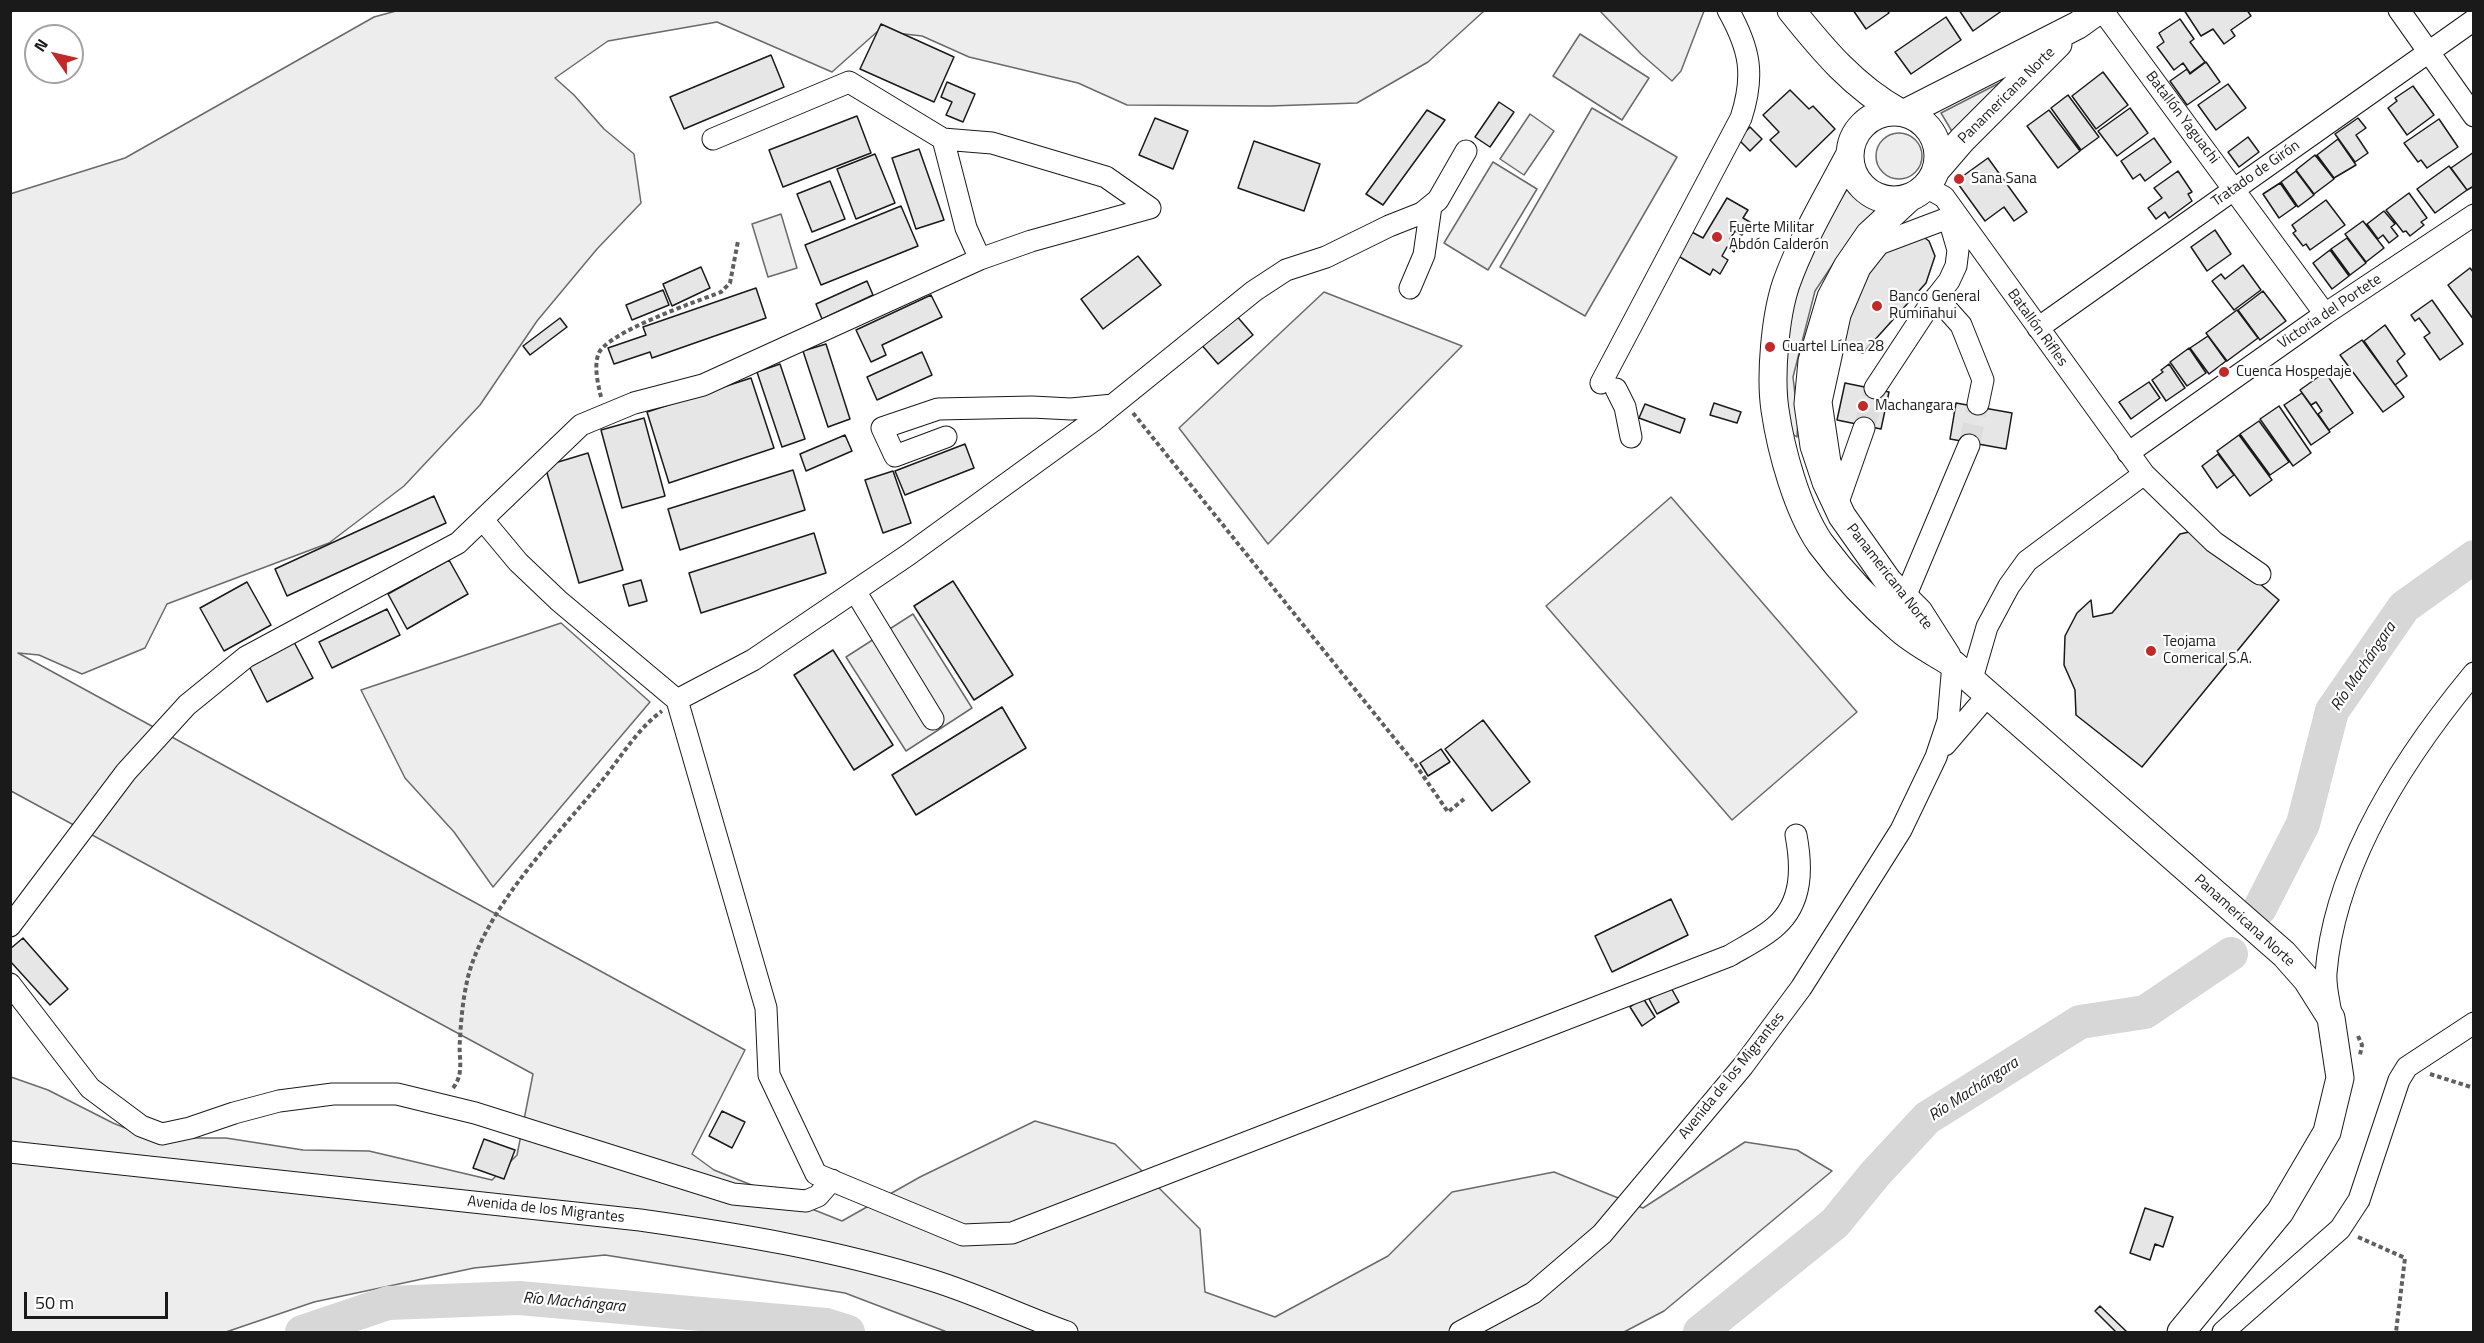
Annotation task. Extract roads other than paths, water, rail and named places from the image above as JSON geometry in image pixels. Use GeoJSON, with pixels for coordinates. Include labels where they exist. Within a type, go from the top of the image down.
{"type":"FeatureCollection","features":[{"type":"Feature","properties":{"kind":"main road"},"geometry":{"type":"LineString","coordinates":[[1791,10],[1844,73],[1868,93],[1902,112]]}},
{"type":"Feature","properties":{"kind":"main road","name":"Panamericana Norte"},"geometry":{"type":"LineString","coordinates":[[2093,15],[1902,112],[1883,113],[1873,117],[1858,131],[1786,286],[1775,337],[1775,409],[1794,487],[1803,512],[1819,541],[1844,574],[1901,630],[1971,681],[2284,954],[2307,980],[2331,1018],[2340,1078],[2327,1132],[2280,1212],[2181,1332]]}},
{"type":"Feature","properties":{"kind":"main road","name":"Panamericana Norte"},"geometry":{"type":"LineString","coordinates":[[1971,681],[1919,612],[1888,581],[1842,516],[1840,497],[1814,446],[1808,404],[1812,360],[1831,297],[1847,267],[1869,235],[1924,185],[1994,108],[2093,15]]}},
{"type":"Feature","properties":{"kind":"main road"},"geometry":{"type":"LineString","coordinates":[[1844,73],[1854,110],[1851,168],[1858,182],[1868,192],[1881,199],[1895,201],[1924,185]]}},
{"type":"Feature","properties":{"kind":"main road","name":"Panamericana Norte"},"geometry":{"type":"LineString","coordinates":[[1902,112],[1923,122],[1932,133],[1937,145],[1924,185]]}},
{"type":"Feature","properties":{"kind":"street"},"geometry":{"type":"LineString","coordinates":[[1630,436],[1625,407],[1609,386],[1741,118],[1749,93],[1746,49],[1728,10]]}},
{"type":"Feature","properties":{"kind":"street"},"geometry":{"type":"LineString","coordinates":[[2399,10],[2474,116]]}},
{"type":"Feature","properties":{"kind":"street","name":"Batallón Yaguachi"},"geometry":{"type":"LineString","coordinates":[[2093,15],[2235,189],[2325,314]]}},
{"type":"Feature","properties":{"kind":"street","name":"Tratado de Girón"},"geometry":{"type":"LineString","coordinates":[[2038,328],[2474,20]]}},
{"type":"Feature","properties":{"kind":"street"},"geometry":{"type":"LineString","coordinates":[[10,926],[126,772],[187,705],[246,657],[458,543],[581,425],[634,404],[703,385],[980,259],[1031,241],[1150,208],[1106,177],[992,143],[943,139],[849,82],[713,138]]}},
{"type":"Feature","properties":{"kind":"street"},"geometry":{"type":"LineString","coordinates":[[943,139],[966,228],[980,259]]}},
{"type":"Feature","properties":{"kind":"street"},"geometry":{"type":"LineString","coordinates":[[677,700],[753,660],[908,555],[1117,402],[1254,291],[1286,270],[1326,257],[1389,226],[1422,213],[1437,200],[1466,151]]}},
{"type":"Feature","properties":{"kind":"street","name":"Batallón Rifles"},"geometry":{"type":"LineString","coordinates":[[1924,185],[1944,197],[1953,217],[2038,328],[2144,474],[2214,542],[2260,574]]}},
{"type":"Feature","properties":{"kind":"street"},"geometry":{"type":"LineString","coordinates":[[1410,288],[1424,255],[1431,206]]}},
{"type":"Feature","properties":{"kind":"street","name":"Victoria del Portete"},"geometry":{"type":"LineString","coordinates":[[2128,453],[2325,314],[2474,215]]}},
{"type":"Feature","properties":{"kind":"street"},"geometry":{"type":"LineString","coordinates":[[1840,497],[1830,462],[1821,402],[1840,315],[1848,294],[1860,268],[1879,244],[1953,217],[1958,250],[1956,266],[1949,281],[1875,388]]}},
{"type":"Feature","properties":{"kind":"street"},"geometry":{"type":"LineString","coordinates":[[1936,297],[1961,325],[1983,380],[1978,404]]}},
{"type":"Feature","properties":{"kind":"street"},"geometry":{"type":"LineString","coordinates":[[946,436],[895,456],[882,428],[938,409],[1032,407],[1071,409],[1117,402]]}},
{"type":"Feature","properties":{"kind":"street"},"geometry":{"type":"LineString","coordinates":[[1840,497],[1864,428]]}},
{"type":"Feature","properties":{"kind":"street"},"geometry":{"type":"LineString","coordinates":[[1905,597],[1969,445]]}},
{"type":"Feature","properties":{"kind":"street"},"geometry":{"type":"LineString","coordinates":[[1936,758],[1971,681],[1988,627],[2009,585],[2028,561],[2144,474]]}},
{"type":"Feature","properties":{"kind":"street"},"geometry":{"type":"LineString","coordinates":[[483,520],[519,562],[559,601],[677,700],[766,1008],[769,1075],[816,1174],[963,1235],[1012,1233],[1729,956],[1776,927],[1789,909],[1800,875],[1801,862],[1796,834]]}},
{"type":"Feature","properties":{"kind":"street"},"geometry":{"type":"LineString","coordinates":[[855,591],[933,719]]}},
{"type":"Feature","properties":{"kind":"street"},"geometry":{"type":"LineString","coordinates":[[2331,1018],[2325,975],[2336,917],[2353,864],[2400,772],[2447,706],[2474,673]]}},
{"type":"Feature","properties":{"kind":"street"},"geometry":{"type":"LineString","coordinates":[[1936,758],[1948,721],[1971,681]]}},
{"type":"Feature","properties":{"kind":"street","name":"Avenida de los Migrantes"},"geometry":{"type":"LineString","coordinates":[[1460,1332],[1533,1293],[1602,1234],[1743,1066],[1801,988],[1901,830],[1936,758]]}},
{"type":"Feature","properties":{"kind":"street"},"geometry":{"type":"LineString","coordinates":[[10,984],[90,1088],[141,1126],[162,1134],[190,1128],[279,1101],[333,1094],[397,1094],[475,1113],[734,1194],[806,1201],[818,1196],[832,1180]]}},
{"type":"Feature","properties":{"kind":"street"},"geometry":{"type":"LineString","coordinates":[[2223,1332],[2340,1229],[2359,1200],[2399,1080],[2407,1067],[2474,1023]]}},
{"type":"Feature","properties":{"kind":"street","name":"Avenida de los Migrantes"},"geometry":{"type":"LineString","coordinates":[[10,1152],[640,1220],[735,1233],[831,1253],[932,1280],[1067,1332]]}},
{"type":"Feature","properties":{"kind":"waterway","name":"Río Machángara"},"geometry":{"type":"LineString","coordinates":[[2260,908],[2303,824],[2332,711],[2404,607],[2474,557]]}},
{"type":"Feature","properties":{"kind":"waterway","name":"Río Machángara"},"geometry":{"type":"LineString","coordinates":[[1700,1332],[1835,1223],[1875,1174],[1927,1118],[2080,1022],[2145,1012],[2231,954]]}},
{"type":"Feature","properties":{"kind":"waterway","name":"Río Machángara"},"geometry":{"type":"LineString","coordinates":[[302,1332],[388,1303],[519,1298],[826,1325],[848,1332]]}},
{"type":"Feature","properties":{"kind":"tunnel"},"geometry":{"type":"LineString","coordinates":[[1864,428],[1875,388]]}},
{"type":"Feature","properties":{"kind":"tunnel"},"geometry":{"type":"LineString","coordinates":[[1969,445],[1978,404]]}},
{"type":"Feature","properties":{"kind":"place","name":"Sana Sana"},"geometry":{"type":"Point","coordinates":[1959,179]}},
{"type":"Feature","properties":{"kind":"place","name":"Fuerte Militar Abdón Calderón"},"geometry":{"type":"Point","coordinates":[1717,237]}},
{"type":"Feature","properties":{"kind":"place","name":"Banco General Rumiñahui"},"geometry":{"type":"Point","coordinates":[1877,306]}},
{"type":"Feature","properties":{"kind":"place","name":"Cuartel Línea 28"},"geometry":{"type":"Point","coordinates":[1770,347]}},
{"type":"Feature","properties":{"kind":"place","name":"Cuenca Hospedaje"},"geometry":{"type":"Point","coordinates":[2224,372]}},
{"type":"Feature","properties":{"kind":"place","name":"Machangara"},"geometry":{"type":"Point","coordinates":[1863,406]}},
{"type":"Feature","properties":{"kind":"place","name":"Teojama Comerical S.A."},"geometry":{"type":"Point","coordinates":[2151,651]}}]}
